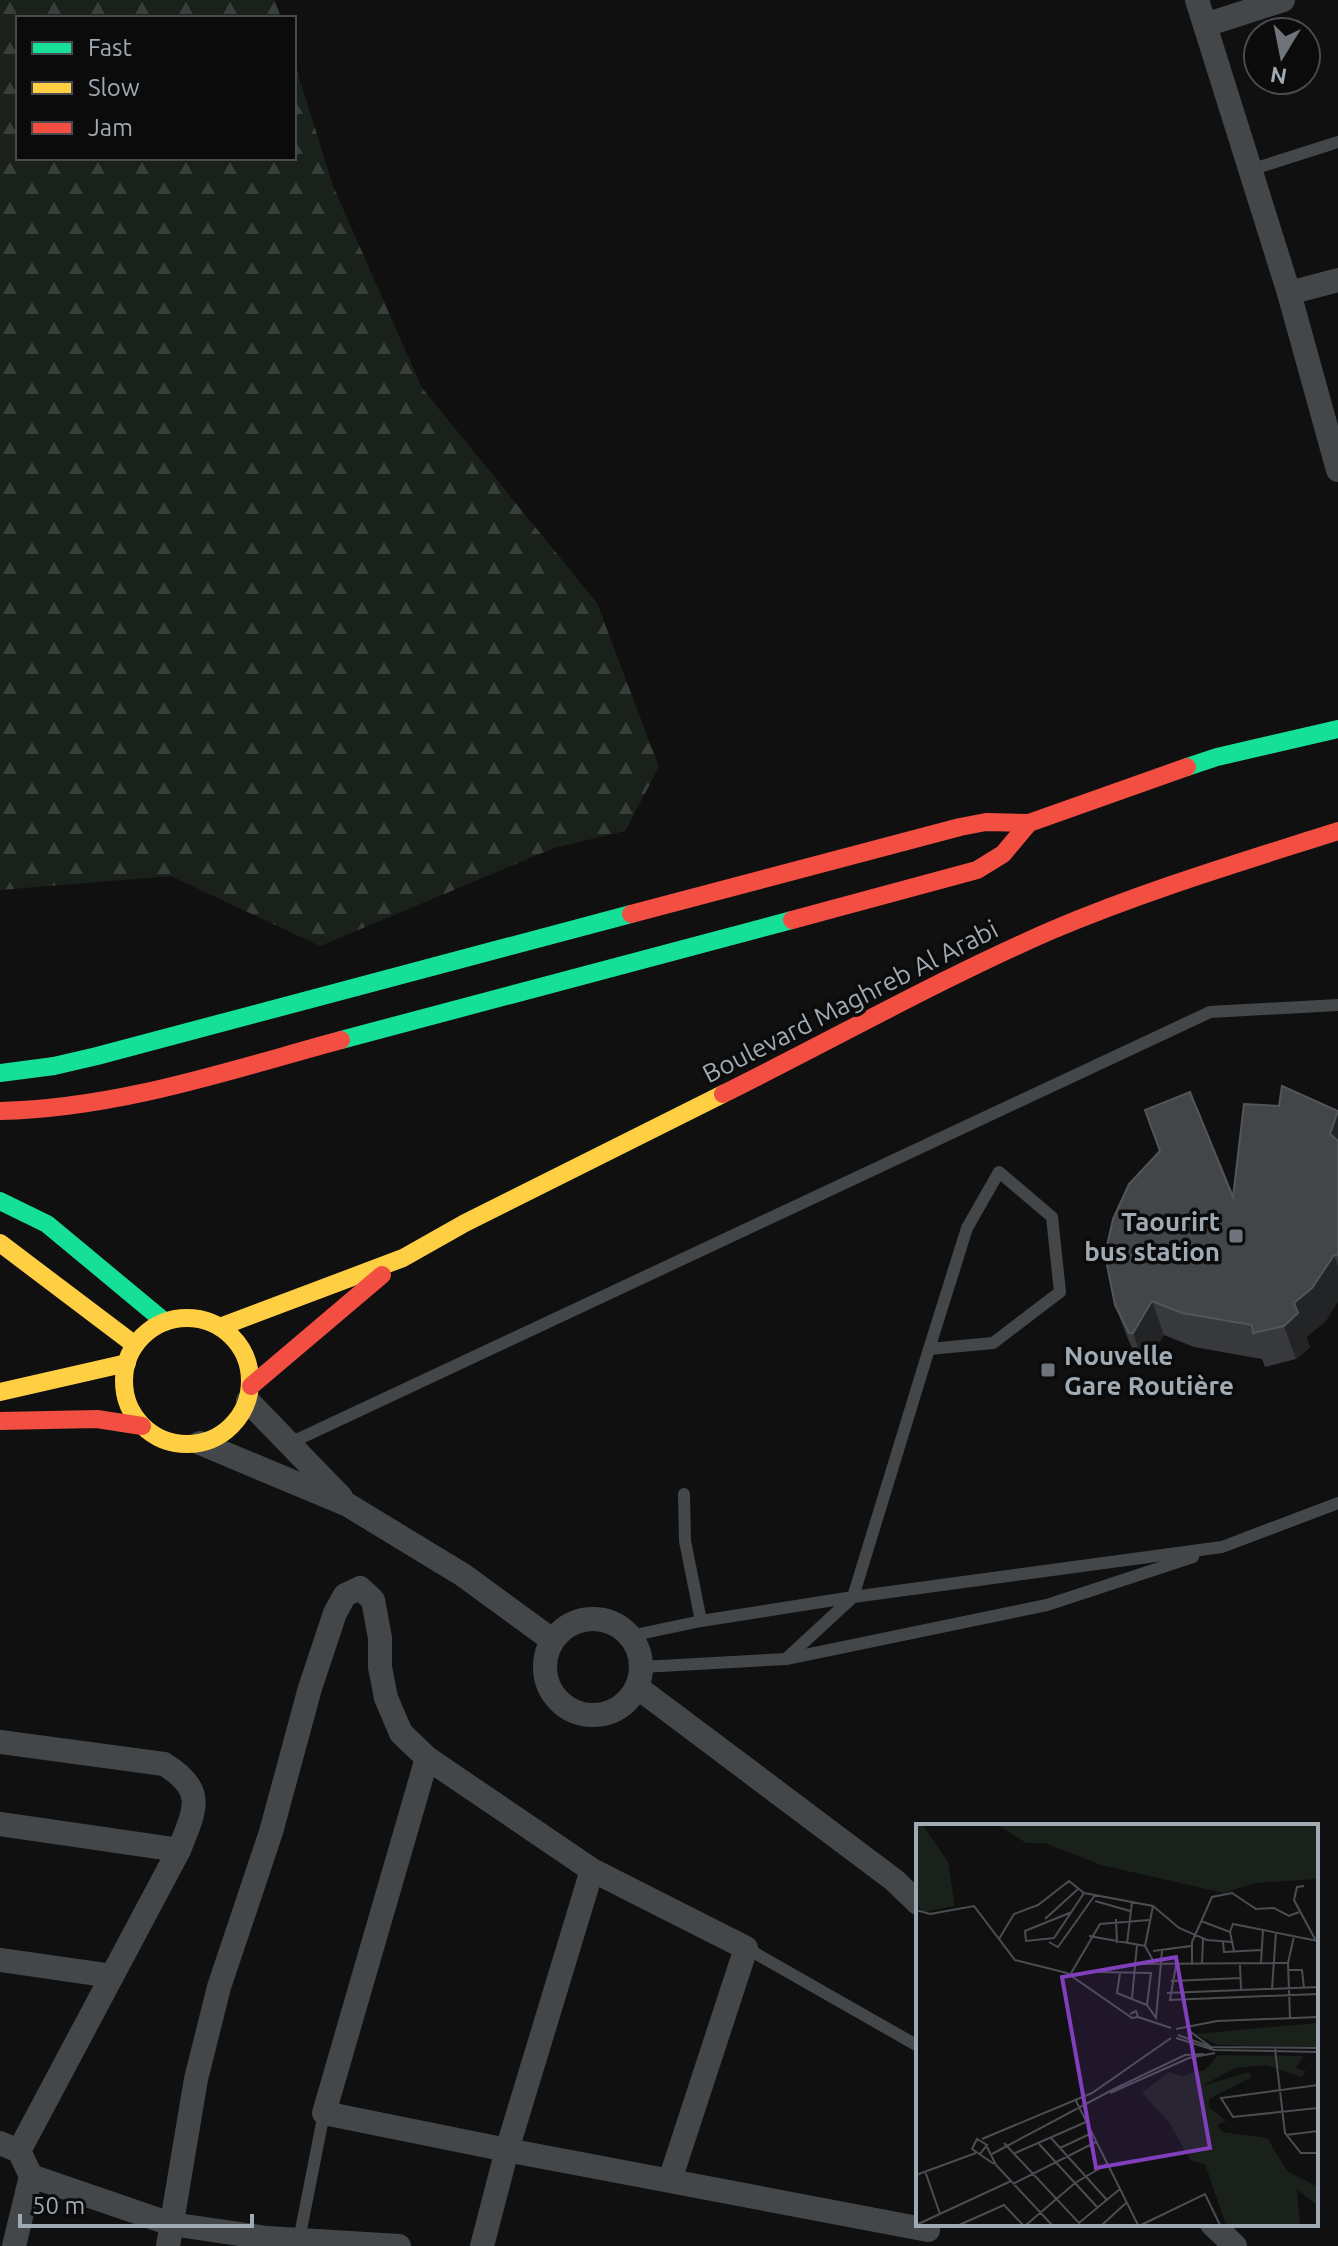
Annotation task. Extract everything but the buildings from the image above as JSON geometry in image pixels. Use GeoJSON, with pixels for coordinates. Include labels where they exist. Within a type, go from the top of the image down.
{"type":"FeatureCollection","features":[{"type":"Feature","properties":{"kind":"street"},"geometry":{"type":"LineString","coordinates":[[1197,0],[1289,293],[1328,401],[1338,470]]}},
{"type":"Feature","properties":{"kind":"street"},"geometry":{"type":"LineString","coordinates":[[1205,25],[1283,0]]}},
{"type":"Feature","properties":{"kind":"street"},"geometry":{"type":"LineString","coordinates":[[1289,293],[1338,280]]}},
{"type":"Feature","properties":{"kind":"street"},"geometry":{"type":"LineString","coordinates":[[0,1073],[54,1066],[97,1056],[960,827],[986,822],[1029,823],[1217,757],[1338,729]]}},
{"type":"Feature","properties":{"kind":"street"},"geometry":{"type":"LineString","coordinates":[[0,1111],[54,1110],[133,1096],[977,870],[1003,854],[1029,823]]}},
{"type":"Feature","properties":{"kind":"street","name":"Boulevard Maghreb Al Arabi"},"geometry":{"type":"LineString","coordinates":[[220,1327],[403,1258],[465,1223],[802,1055],[970,967],[1155,889],[1338,831]]}},
{"type":"Feature","properties":{"kind":"street"},"geometry":{"type":"LineString","coordinates":[[0,1201],[47,1224],[165,1322]]}},
{"type":"Feature","properties":{"kind":"street"},"geometry":{"type":"LineString","coordinates":[[0,1243],[135,1345]]}},
{"type":"Feature","properties":{"kind":"street","name":"Boulevard Maghreb Al Arabi"},"geometry":{"type":"LineString","coordinates":[[250,1393],[403,1258]]}},
{"type":"Feature","properties":{"kind":"street"},"geometry":{"type":"LineString","coordinates":[[0,1421],[97,1419],[142,1426],[169,1442],[184,1445],[200,1443],[224,1433],[243,1413],[250,1393],[248,1363],[238,1343],[220,1327],[203,1320],[184,1318],[165,1322],[148,1332],[135,1345],[124,1380],[132,1412],[142,1426]]}},
{"type":"Feature","properties":{"kind":"street"},"geometry":{"type":"LineString","coordinates":[[5,1368],[7,1391],[127,1363]]}},
{"type":"Feature","properties":{"kind":"street"},"geometry":{"type":"LineString","coordinates":[[250,1393],[290,1443],[348,1505]]}},
{"type":"Feature","properties":{"kind":"street"},"geometry":{"type":"LineString","coordinates":[[200,1443],[348,1505],[463,1575],[552,1640]]}},
{"type":"Feature","properties":{"kind":"street"},"geometry":{"type":"LineString","coordinates":[[170,2235],[196,2079],[219,1987],[271,1832],[310,1688],[335,1613],[345,1595],[360,1588],[373,1600],[386,1698],[401,1733],[427,1758],[592,1870],[746,1948],[670,2180]]}},
{"type":"Feature","properties":{"kind":"street"},"geometry":{"type":"LineString","coordinates":[[599,1619],[616,1624],[630,1636],[638,1650],[639,1677],[628,1700],[615,1710],[600,1715],[584,1715],[557,1700],[548,1686],[544,1671],[552,1640],[564,1627],[581,1620],[599,1619]]}},
{"type":"Feature","properties":{"kind":"street"},"geometry":{"type":"LineString","coordinates":[[639,1677],[894,1880],[916,1901]]}},
{"type":"Feature","properties":{"kind":"street"},"geometry":{"type":"LineString","coordinates":[[0,1742],[164,1764],[186,1777],[194,1798],[192,1817],[179,1850],[112,1976],[9,2147],[31,2176],[170,2235],[399,2246]]}},
{"type":"Feature","properties":{"kind":"street"},"geometry":{"type":"LineString","coordinates":[[427,1758],[324,2113],[928,2230]]}},
{"type":"Feature","properties":{"kind":"street"},"geometry":{"type":"LineString","coordinates":[[0,1824],[179,1850]]}},
{"type":"Feature","properties":{"kind":"street"},"geometry":{"type":"LineString","coordinates":[[482,2246],[507,2150],[592,1870]]}},
{"type":"Feature","properties":{"kind":"street"},"geometry":{"type":"LineString","coordinates":[[0,1960],[112,1976]]}},
{"type":"Feature","properties":{"kind":"street"},"geometry":{"type":"LineString","coordinates":[[14,2246],[31,2176]]}},
{"type":"Feature","properties":{"kind":"street"},"geometry":{"type":"LineString","coordinates":[[1214,2226],[1235,2246]]}},
{"type":"Feature","properties":{"kind":"lane"},"geometry":{"type":"LineString","coordinates":[[1250,170],[1338,142]]}},
{"type":"Feature","properties":{"kind":"lane"},"geometry":{"type":"LineString","coordinates":[[290,1443],[1210,1012],[1338,1005]]}},
{"type":"Feature","properties":{"kind":"lane"},"geometry":{"type":"LineString","coordinates":[[786,1659],[853,1597],[929,1349],[967,1228],[999,1172],[1052,1217],[1060,1292],[993,1343],[929,1349]]}},
{"type":"Feature","properties":{"kind":"lane"},"geometry":{"type":"LineString","coordinates":[[684,1494],[685,1541],[701,1621]]}},
{"type":"Feature","properties":{"kind":"lane"},"geometry":{"type":"LineString","coordinates":[[639,1677],[786,1659],[1047,1605],[1222,1547],[1338,1503]]}},
{"type":"Feature","properties":{"kind":"lane"},"geometry":{"type":"LineString","coordinates":[[630,1636],[701,1621],[853,1597],[1222,1547]]}},
{"type":"Feature","properties":{"kind":"lane"},"geometry":{"type":"LineString","coordinates":[[746,1948],[916,2045]]}},
{"type":"Feature","properties":{"kind":"lane"},"geometry":{"type":"LineString","coordinates":[[299,2240],[324,2113]]}},
{"type":"Feature","properties":{"kind":"green space"},"geometry":{"type":"Polygon","coordinates":[[[0,0],[275,0],[280,16],[16,16],[16,160],[296,160],[296,67],[333,186],[422,388],[597,603],[659,767],[625,831],[554,848],[320,946],[171,876],[0,890],[0,0]]]}},
{"type":"Feature","properties":{"kind":"traffic: fast"},"geometry":{"type":"LineString","coordinates":[[1187,767],[1338,729]]}},
{"type":"Feature","properties":{"kind":"traffic: fast"},"geometry":{"type":"LineString","coordinates":[[0,1073],[54,1066],[97,1056],[631,914]]}},
{"type":"Feature","properties":{"kind":"traffic: fast"},"geometry":{"type":"LineString","coordinates":[[341,1040],[792,920]]}},
{"type":"Feature","properties":{"kind":"traffic: fast"},"geometry":{"type":"LineString","coordinates":[[0,1201],[47,1224],[165,1322]]}},
{"type":"Feature","properties":{"kind":"traffic: slow"},"geometry":{"type":"LineString","coordinates":[[220,1327],[403,1258],[465,1223],[723,1094]]}},
{"type":"Feature","properties":{"kind":"traffic: slow"},"geometry":{"type":"LineString","coordinates":[[0,1243],[135,1345]]}},
{"type":"Feature","properties":{"kind":"traffic: slow"},"geometry":{"type":"LineString","coordinates":[[187,1318],[211,1323],[232,1336],[245,1357],[250,1381],[245,1405],[232,1426],[211,1439],[187,1444],[163,1439],[142,1426],[129,1405],[124,1381],[129,1357],[142,1336],[163,1323],[187,1318]]}},
{"type":"Feature","properties":{"kind":"traffic: slow"},"geometry":{"type":"LineString","coordinates":[[0,1392],[127,1363]]}},
{"type":"Feature","properties":{"kind":"traffic: jam"},"geometry":{"type":"LineString","coordinates":[[631,914],[960,827],[986,822],[1029,823],[1187,767]]}},
{"type":"Feature","properties":{"kind":"traffic: jam"},"geometry":{"type":"LineString","coordinates":[[792,920],[977,870],[1003,854],[1029,823]]}},
{"type":"Feature","properties":{"kind":"traffic: jam"},"geometry":{"type":"LineString","coordinates":[[723,1094],[926,990],[1085,916],[1338,831]]}},
{"type":"Feature","properties":{"kind":"traffic: jam"},"geometry":{"type":"LineString","coordinates":[[0,1111],[87,1103],[130,1095],[341,1040]]}},
{"type":"Feature","properties":{"kind":"traffic: jam"},"geometry":{"type":"LineString","coordinates":[[251,1386],[382,1275]]}},
{"type":"Feature","properties":{"kind":"traffic: jam"},"geometry":{"type":"LineString","coordinates":[[0,1421],[97,1419],[142,1426]]}},
{"type":"Feature","properties":{"kind":"place","name":"Taourirt bus station"},"geometry":{"type":"Point","coordinates":[1236,1236]}},
{"type":"Feature","properties":{"kind":"place","name":"Nouvelle Gare Routière"},"geometry":{"type":"Point","coordinates":[1048,1370]}}]}
